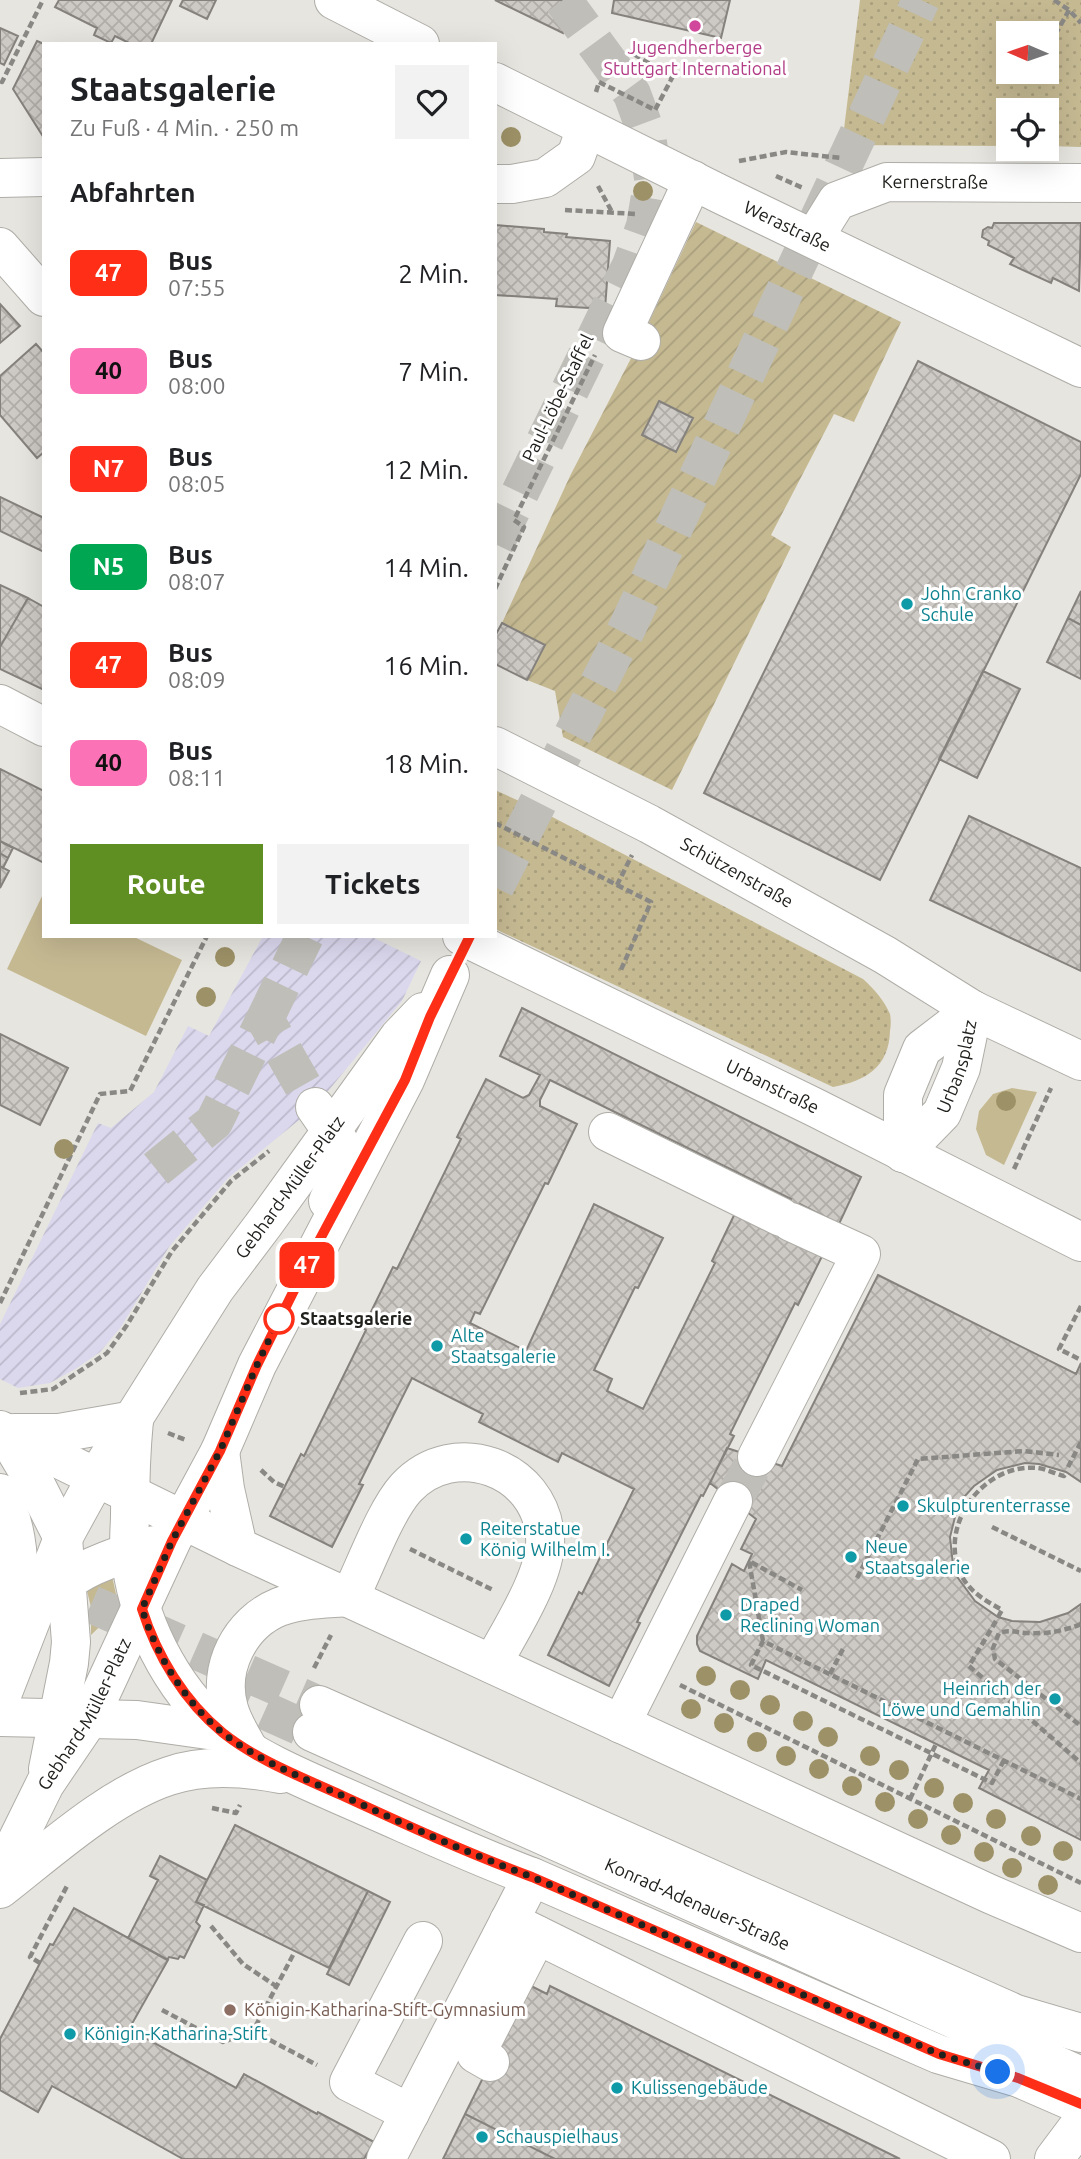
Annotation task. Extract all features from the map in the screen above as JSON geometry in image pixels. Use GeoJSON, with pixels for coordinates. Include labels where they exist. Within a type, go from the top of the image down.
{"type":"FeatureCollection","features":[{"type":"Feature","properties":{"kind":"main road"},"geometry":{"type":"LineString","coordinates":[[334,0],[416,42]]}},
{"type":"Feature","properties":{"kind":"main road","name":"Werastraße"},"geometry":{"type":"LineString","coordinates":[[497,83],[1081,368]]}},
{"type":"Feature","properties":{"kind":"main road"},"geometry":{"type":"LineString","coordinates":[[497,184],[545,178],[576,156],[586,128]]}},
{"type":"Feature","properties":{"kind":"main road"},"geometry":{"type":"LineString","coordinates":[[0,178],[42,177]]}},
{"type":"Feature","properties":{"kind":"main road"},"geometry":{"type":"LineString","coordinates":[[641,341],[622,332],[692,180]]}},
{"type":"Feature","properties":{"kind":"main road","name":"Kernerstraße"},"geometry":{"type":"LineString","coordinates":[[814,238],[836,201],[887,182],[1081,183]]}},
{"type":"Feature","properties":{"kind":"main road"},"geometry":{"type":"LineString","coordinates":[[0,247],[42,295]]}},
{"type":"Feature","properties":{"kind":"main road"},"geometry":{"type":"LineString","coordinates":[[0,704],[42,726]]}},
{"type":"Feature","properties":{"kind":"main road","name":"Schützenstraße"},"geometry":{"type":"LineString","coordinates":[[497,747],[649,824],[885,956],[973,1010],[1074,1058]]}},
{"type":"Feature","properties":{"kind":"main road","name":"Urbanstraße"},"geometry":{"type":"LineString","coordinates":[[466,938],[814,1107],[1081,1242]]}},
{"type":"Feature","properties":{"kind":"main road","name":"Gebhard-Müller-Platz"},"geometry":{"type":"LineString","coordinates":[[0,1875],[74,1719],[142,1609],[201,1535],[220,1451],[257,1365],[312,1254],[405,1080],[447,981],[323,1118],[264,1224],[215,1289],[97,1476],[63,1538],[1,1705]]}},
{"type":"Feature","properties":{"kind":"main road","name":"Urbansplatz"},"geometry":{"type":"LineString","coordinates":[[903,1153],[942,1113],[961,1068],[973,1010]]}},
{"type":"Feature","properties":{"kind":"main road"},"geometry":{"type":"LineString","coordinates":[[312,1254],[330,1194],[343,1168],[346,1152],[323,1118]]}},
{"type":"Feature","properties":{"kind":"main road"},"geometry":{"type":"LineString","coordinates":[[608,1132],[861,1254],[757,1457]]}},
{"type":"Feature","properties":{"kind":"main road"},"geometry":{"type":"LineString","coordinates":[[2,1432],[59,1433],[134,1420],[130,1552],[142,1609],[159,1652],[175,1678],[200,1710],[235,1741],[300,1777],[472,1854],[532,1877],[939,2054],[1018,2078],[1081,2105]]}},
{"type":"Feature","properties":{"kind":"main road"},"geometry":{"type":"LineString","coordinates":[[2,1432],[97,1476],[201,1535],[350,1597],[990,1894],[1081,1933]]}},
{"type":"Feature","properties":{"kind":"main road"},"geometry":{"type":"LineString","coordinates":[[2,1432],[35,1483],[63,1538],[68,1581],[74,1719]]}},
{"type":"Feature","properties":{"kind":"main road"},"geometry":{"type":"LineString","coordinates":[[29,1624],[68,1581],[130,1552],[201,1535],[225,1489],[220,1451]]}},
{"type":"Feature","properties":{"kind":"main road"},"geometry":{"type":"LineString","coordinates":[[350,1597],[380,1534],[406,1488],[422,1474],[441,1465],[461,1461],[482,1463],[502,1470],[520,1482],[533,1498],[542,1517],[544,1558],[492,1664]]}},
{"type":"Feature","properties":{"kind":"main road"},"geometry":{"type":"LineString","coordinates":[[0,1493],[7,1506],[18,1571],[13,1634],[1,1705],[74,1719],[137,1720],[235,1741]]}},
{"type":"Feature","properties":{"kind":"main road"},"geometry":{"type":"LineString","coordinates":[[621,1724],[650,1670],[700,1597],[733,1502]]}},
{"type":"Feature","properties":{"kind":"main road"},"geometry":{"type":"LineString","coordinates":[[235,1741],[226,1686],[229,1663],[237,1642],[251,1625],[281,1607],[319,1599],[350,1597]]}},
{"type":"Feature","properties":{"kind":"main road","name":"Konrad-Adenauer-Straße"},"geometry":{"type":"LineString","coordinates":[[1081,2033],[1016,2014],[315,1718],[1081,2076]]}},
{"type":"Feature","properties":{"kind":"main road"},"geometry":{"type":"LineString","coordinates":[[0,1889],[118,1800],[170,1775],[204,1769],[232,1768],[300,1777]]}},
{"type":"Feature","properties":{"kind":"main road"},"geometry":{"type":"LineString","coordinates":[[490,2044],[523,1928],[532,1877]]}},
{"type":"Feature","properties":{"kind":"main road"},"geometry":{"type":"LineString","coordinates":[[386,2159],[410,2113],[523,1928]]}},
{"type":"Feature","properties":{"kind":"main road"},"geometry":{"type":"LineString","coordinates":[[523,1928],[991,2159]]}},
{"type":"Feature","properties":{"kind":"main road"},"geometry":{"type":"LineString","coordinates":[[410,2113],[349,2081],[423,1941]]}},
{"type":"Feature","properties":{"kind":"main road"},"geometry":{"type":"LineString","coordinates":[[1054,2159],[1081,2123]]}},
{"type":"Feature","properties":{"kind":"path"},"geometry":{"type":"LineString","coordinates":[[0,81],[2,82],[43,0]]}},
{"type":"Feature","properties":{"kind":"path"},"geometry":{"type":"LineString","coordinates":[[1054,0],[1069,10],[1081,23]]}},
{"type":"Feature","properties":{"kind":"path"},"geometry":{"type":"LineString","coordinates":[[1059,28],[1069,10]]}},
{"type":"Feature","properties":{"kind":"path"},"geometry":{"type":"LineString","coordinates":[[599,82],[655,110],[672,78],[629,51]]}},
{"type":"Feature","properties":{"kind":"path"},"geometry":{"type":"LineString","coordinates":[[739,161],[786,152],[856,160],[887,182]]}},
{"type":"Feature","properties":{"kind":"path","name":"Paul-Löbe-Staffel"},"geometry":{"type":"LineString","coordinates":[[497,585],[524,527],[514,520],[598,350]]}},
{"type":"Feature","properties":{"kind":"path"},"geometry":{"type":"LineString","coordinates":[[497,824],[651,902],[628,953]]}},
{"type":"Feature","properties":{"kind":"path"},"geometry":{"type":"LineString","coordinates":[[617,885],[649,824]]}},
{"type":"Feature","properties":{"kind":"path"},"geometry":{"type":"LineString","coordinates":[[0,1303],[100,1094],[130,1091],[206,938]]}},
{"type":"Feature","properties":{"kind":"path"},"geometry":{"type":"LineString","coordinates":[[998,1201],[1074,1058]]}},
{"type":"Feature","properties":{"kind":"path"},"geometry":{"type":"LineString","coordinates":[[14,1394],[53,1389],[107,1353],[172,1251],[231,1181],[270,1150]]}},
{"type":"Feature","properties":{"kind":"path"},"geometry":{"type":"LineString","coordinates":[[1081,1306],[1059,1349],[1081,1360]]}},
{"type":"Feature","properties":{"kind":"path"},"geometry":{"type":"LineString","coordinates":[[1081,1442],[1064,1476],[1039,1468],[1008,1472],[990,1480],[976,1491],[963,1512],[956,1534],[954,1555],[963,1579],[974,1593],[1002,1610],[969,1666],[1081,1763]]}},
{"type":"Feature","properties":{"kind":"path"},"geometry":{"type":"LineString","coordinates":[[857,1578],[918,1459],[1024,1451],[1059,1455]]}},
{"type":"Feature","properties":{"kind":"path"},"geometry":{"type":"LineString","coordinates":[[992,1527],[1081,1571]]}},
{"type":"Feature","properties":{"kind":"path"},"geometry":{"type":"LineString","coordinates":[[380,1534],[523,1605]]}},
{"type":"Feature","properties":{"kind":"path"},"geometry":{"type":"LineString","coordinates":[[802,1590],[749,1561],[763,1641],[751,1665],[992,1783],[1004,1760]]}},
{"type":"Feature","properties":{"kind":"path"},"geometry":{"type":"LineString","coordinates":[[1081,1624],[1045,1633],[1008,1630],[999,1633],[993,1648],[995,1659],[1081,1726]]}},
{"type":"Feature","properties":{"kind":"path"},"geometry":{"type":"LineString","coordinates":[[763,1641],[1081,1799]]}},
{"type":"Feature","properties":{"kind":"path"},"geometry":{"type":"LineString","coordinates":[[830,1674],[843,1649]]}},
{"type":"Feature","properties":{"kind":"path"},"geometry":{"type":"LineString","coordinates":[[650,1670],[1081,1883]]}},
{"type":"Feature","properties":{"kind":"path"},"geometry":{"type":"LineString","coordinates":[[910,1799],[936,1744]]}},
{"type":"Feature","properties":{"kind":"path"},"geometry":{"type":"LineString","coordinates":[[204,1806],[236,1813],[241,1803]]}},
{"type":"Feature","properties":{"kind":"path"},"geometry":{"type":"LineString","coordinates":[[40,1963],[30,1957],[70,1879]]}},
{"type":"Feature","properties":{"kind":"path"},"geometry":{"type":"LineString","coordinates":[[211,1926],[243,1964],[276,1986]]}},
{"type":"Feature","properties":{"kind":"path"},"geometry":{"type":"LineString","coordinates":[[162,2010],[223,2042],[253,2031],[293,1955]]}},
{"type":"Feature","properties":{"kind":"path"},"geometry":{"type":"LineString","coordinates":[[253,2031],[349,2081]]}},
{"type":"Feature","properties":{"kind":"shaded area"},"geometry":{"type":"Polygon","coordinates":[[[860,0],[1081,0],[1081,147],[1059,146],[1059,98],[996,98],[996,146],[842,145],[860,0]]]}},
{"type":"Feature","properties":{"kind":"shaded area"},"geometry":{"type":"Polygon","coordinates":[[[696,222],[901,322],[854,422],[834,414],[771,535],[791,547],[672,790],[563,737],[555,691],[527,680],[544,645],[502,623],[571,474],[640,341],[696,222]]]}},
{"type":"Feature","properties":{"kind":"shaded area"},"geometry":{"type":"Polygon","coordinates":[[[497,791],[537,809],[863,979],[885,1004],[890,1014],[889,1043],[874,1070],[856,1081],[833,1087],[497,930],[497,791]]]}},
{"type":"Feature","properties":{"kind":"shaded area"},"geometry":{"type":"Polygon","coordinates":[[[42,896],[42,938],[136,938],[182,960],[146,1036],[7,969],[42,896]]]}},
{"type":"Feature","properties":{"kind":"shaded area"},"geometry":{"type":"Polygon","coordinates":[[[262,938],[374,938],[421,961],[402,1001],[315,1107],[228,1178],[169,1247],[121,1327],[100,1352],[50,1383],[18,1388],[0,1379],[0,1324],[98,1123],[111,1128],[154,1092],[188,1026],[209,1036],[262,938]]]}},
{"type":"Feature","properties":{"kind":"shaded area"},"geometry":{"type":"Polygon","coordinates":[[[1012,1088],[1037,1092],[1004,1165],[986,1155],[976,1129],[979,1111],[993,1094],[1012,1088]]]}},
{"type":"Feature","properties":{"kind":"shaded area"},"geometry":{"type":"Polygon","coordinates":[[[112,1576],[119,1608],[91,1635],[91,1607],[86,1587],[112,1576]]]}},
{"type":"Feature","properties":{"kind":"building"},"geometry":{"type":"Polygon","coordinates":[[[59,0],[172,0],[152,42],[127,42],[115,36],[109,42],[94,35],[97,28],[55,7],[59,0]]]}},
{"type":"Feature","properties":{"kind":"building"},"geometry":{"type":"Polygon","coordinates":[[[183,0],[216,0],[207,19],[180,6],[183,0]]]}},
{"type":"Feature","properties":{"kind":"building","name":"Jugendherberge Stuttgart International"},"geometry":{"type":"Polygon","coordinates":[[[495,0],[580,0],[572,18],[568,17],[563,33],[495,0]]]}},
{"type":"Feature","properties":{"kind":"building","name":"Jugendherberge Stuttgart International"},"geometry":{"type":"Polygon","coordinates":[[[614,0],[730,0],[721,38],[612,13],[614,0]]]}},
{"type":"Feature","properties":{"kind":"building"},"geometry":{"type":"Polygon","coordinates":[[[0,28],[18,36],[4,65],[0,63],[0,28]]]}},
{"type":"Feature","properties":{"kind":"building"},"geometry":{"type":"Polygon","coordinates":[[[37,41],[42,43],[42,135],[13,89],[37,41]]]}},
{"type":"Feature","properties":{"kind":"building"},"geometry":{"type":"Polygon","coordinates":[[[994,223],[1081,223],[1079,291],[1053,278],[1051,283],[1010,264],[1014,258],[988,245],[989,241],[982,237],[983,230],[992,228],[994,223]]]}},
{"type":"Feature","properties":{"kind":"building"},"geometry":{"type":"Polygon","coordinates":[[[497,225],[544,229],[544,232],[567,234],[566,237],[610,241],[605,309],[556,306],[557,299],[497,295],[497,225]]]}},
{"type":"Feature","properties":{"kind":"building"},"geometry":{"type":"Polygon","coordinates":[[[0,304],[20,326],[0,343],[0,304]]]}},
{"type":"Feature","properties":{"kind":"building"},"geometry":{"type":"Polygon","coordinates":[[[36,344],[42,351],[42,454],[37,458],[0,415],[0,376],[36,344]]]}},
{"type":"Feature","properties":{"kind":"building","name":"John Cranko Schule"},"geometry":{"type":"Polygon","coordinates":[[[918,361],[1081,442],[1081,474],[880,880],[704,793],[918,361]]]}},
{"type":"Feature","properties":{"kind":"building"},"geometry":{"type":"Polygon","coordinates":[[[659,401],[693,418],[676,452],[642,435],[659,401]]]}},
{"type":"Feature","properties":{"kind":"building"},"geometry":{"type":"Polygon","coordinates":[[[0,497],[42,517],[42,551],[0,531],[0,497]]]}},
{"type":"Feature","properties":{"kind":"building"},"geometry":{"type":"Polygon","coordinates":[[[0,585],[28,598],[0,647],[0,585]]]}},
{"type":"Feature","properties":{"kind":"building"},"geometry":{"type":"Polygon","coordinates":[[[1081,591],[1081,625],[1068,618],[1081,591]]]}},
{"type":"Feature","properties":{"kind":"building"},"geometry":{"type":"Polygon","coordinates":[[[28,598],[42,606],[42,689],[0,669],[0,647],[28,598]]]}},
{"type":"Feature","properties":{"kind":"building"},"geometry":{"type":"Polygon","coordinates":[[[1068,618],[1081,625],[1081,679],[1047,662],[1068,618]]]}},
{"type":"Feature","properties":{"kind":"building"},"geometry":{"type":"Polygon","coordinates":[[[502,623],[545,645],[527,680],[497,665],[497,632],[502,623]]]}},
{"type":"Feature","properties":{"kind":"building"},"geometry":{"type":"Polygon","coordinates":[[[983,671],[1020,689],[977,778],[939,759],[983,671]]]}},
{"type":"Feature","properties":{"kind":"building"},"geometry":{"type":"Polygon","coordinates":[[[0,769],[42,790],[42,862],[0,841],[0,769]]]}},
{"type":"Feature","properties":{"kind":"building"},"geometry":{"type":"Polygon","coordinates":[[[969,816],[1081,868],[1081,971],[930,900],[969,816]]]}},
{"type":"Feature","properties":{"kind":"building"},"geometry":{"type":"Polygon","coordinates":[[[0,841],[13,848],[8,858],[0,853],[0,841]]]}},
{"type":"Feature","properties":{"kind":"building"},"geometry":{"type":"Polygon","coordinates":[[[0,853],[8,858],[3,868],[0,866],[0,853]]]}},
{"type":"Feature","properties":{"kind":"building"},"geometry":{"type":"Polygon","coordinates":[[[0,866],[9,871],[0,888],[0,866]]]}},
{"type":"Feature","properties":{"kind":"building","name":"Alte Staatsgalerie"},"geometry":{"type":"Polygon","coordinates":[[[522,1008],[861,1177],[839,1224],[800,1204],[791,1222],[826,1248],[798,1305],[795,1303],[730,1434],[734,1436],[637,1622],[640,1623],[609,1686],[548,1655],[579,1592],[582,1594],[634,1489],[562,1453],[558,1462],[479,1422],[483,1414],[412,1378],[359,1484],[363,1485],[332,1547],[270,1516],[301,1454],[304,1456],[366,1330],[363,1328],[393,1267],[397,1269],[461,1139],[457,1137],[486,1079],[523,1098],[529,1095],[540,1075],[500,1056],[522,1008]],[[550,1080],[540,1100],[540,1106],[577,1124],[480,1314],[475,1312],[470,1323],[526,1351],[594,1204],[663,1238],[638,1288],[635,1287],[594,1370],[612,1379],[607,1391],[643,1409],[715,1263],[712,1261],[739,1205],[781,1217],[791,1199],[550,1080]]]}},
{"type":"Feature","properties":{"kind":"building"},"geometry":{"type":"Polygon","coordinates":[[[0,1034],[68,1068],[40,1125],[0,1105],[0,1034]]]}},
{"type":"Feature","properties":{"kind":"building","name":"Neue Staatsgalerie"},"geometry":{"type":"Polygon","coordinates":[[[878,1275],[1076,1374],[1081,1363],[1081,1482],[1066,1472],[1039,1464],[1025,1463],[997,1470],[974,1486],[964,1497],[957,1509],[950,1537],[953,1565],[958,1578],[975,1601],[998,1617],[1012,1621],[1040,1622],[1068,1613],[1081,1604],[1081,1840],[979,1788],[989,1770],[766,1660],[758,1679],[700,1651],[697,1644],[697,1636],[732,1564],[744,1571],[752,1554],[741,1549],[756,1519],[710,1483],[727,1448],[782,1466],[878,1275]]]}},
{"type":"Feature","properties":{"kind":"building"},"geometry":{"type":"Polygon","coordinates":[[[235,1825],[368,1891],[329,1968],[196,1902],[235,1825]]]}},
{"type":"Feature","properties":{"kind":"building"},"geometry":{"type":"Polygon","coordinates":[[[160,1856],[207,1880],[196,1902],[204,1905],[196,1922],[200,1926],[184,1958],[169,1957],[167,1960],[128,1938],[158,1880],[150,1876],[160,1856]]]}},
{"type":"Feature","properties":{"kind":"building"},"geometry":{"type":"Polygon","coordinates":[[[368,1891],[390,1902],[349,1985],[327,1974],[368,1891]]]}},
{"type":"Feature","properties":{"kind":"building","name":"Königin-Katharina-Stift"},"geometry":{"type":"Polygon","coordinates":[[[74,1908],[168,1960],[129,2029],[236,2088],[244,2074],[374,2142],[364,2159],[183,2159],[52,2086],[38,2112],[0,2090],[0,2039],[50,1944],[53,1945],[74,1908]]]}},
{"type":"Feature","properties":{"kind":"building","name":"Kulissengebäude"},"geometry":{"type":"Polygon","coordinates":[[[529,1985],[547,1994],[550,1986],[900,2159],[555,2159],[465,2114],[529,1985]]]}},
{"type":"Feature","properties":{"kind":"building","name":"Schauspielhaus"},"geometry":{"type":"Polygon","coordinates":[[[465,2114],[555,2159],[443,2159],[465,2114]]]}},
{"type":"Feature","properties":{"kind":"tunnel"},"geometry":{"type":"LineString","coordinates":[[497,540],[631,265],[645,226],[653,178],[647,135],[632,94],[563,0]]}},
{"type":"Feature","properties":{"kind":"tunnel"},"geometry":{"type":"LineString","coordinates":[[497,883],[628,626],[921,0]]}},
{"type":"Feature","properties":{"kind":"tunnel"},"geometry":{"type":"LineString","coordinates":[[265,1019],[304,938]]}},
{"type":"Feature","properties":{"kind":"tunnel"},"geometry":{"type":"LineString","coordinates":[[156,1169],[214,1122],[265,1019],[315,1107]]}},
{"type":"Feature","properties":{"kind":"tunnel"},"geometry":{"type":"LineString","coordinates":[[733,1501],[757,1457]]}},
{"type":"Feature","properties":{"kind":"tunnel"},"geometry":{"type":"LineString","coordinates":[[39,1581],[319,1705]]}},
{"type":"Feature","properties":{"kind":"tunnel"},"geometry":{"type":"LineString","coordinates":[[213,1687],[312,1732]]}},
{"type":"Feature","properties":{"kind":"bus line","name":"47"},"geometry":{"type":"LineString","coordinates":[[469,938],[430,1017],[405,1080],[312,1254],[257,1365],[220,1451],[172,1541],[142,1609],[159,1652],[200,1710],[222,1732],[248,1750],[300,1777],[472,1854],[532,1877],[939,2054],[1018,2078],[1081,2104]]}},
{"type":"Feature","properties":{"kind":"place","name":"Jugendherberge Stuttgart International"},"geometry":{"type":"Point","coordinates":[695,26]}},
{"type":"Feature","properties":{"kind":"place","name":"John Cranko Schule"},"geometry":{"type":"Point","coordinates":[907,604]}},
{"type":"Feature","properties":{"kind":"place","name":"Staatsgalerie"},"geometry":{"type":"Point","coordinates":[279,1319]}},
{"type":"Feature","properties":{"kind":"place","name":"Alte Staatsgalerie"},"geometry":{"type":"Point","coordinates":[437,1346]}},
{"type":"Feature","properties":{"kind":"place","name":"Skulpturenterrasse"},"geometry":{"type":"Point","coordinates":[903,1506]}},
{"type":"Feature","properties":{"kind":"place","name":"Reiterstatue König Wilhelm I."},"geometry":{"type":"Point","coordinates":[466,1539]}},
{"type":"Feature","properties":{"kind":"place","name":"Neue Staatsgalerie"},"geometry":{"type":"Point","coordinates":[851,1557]}},
{"type":"Feature","properties":{"kind":"place","name":"Draped Reclining Woman"},"geometry":{"type":"Point","coordinates":[726,1615]}},
{"type":"Feature","properties":{"kind":"place","name":"Heinrich der Löwe und Gemahlin"},"geometry":{"type":"Point","coordinates":[1055,1699]}},
{"type":"Feature","properties":{"kind":"place","name":"Königin-Katharina-Stift-Gymnasium"},"geometry":{"type":"Point","coordinates":[230,2010]}},
{"type":"Feature","properties":{"kind":"place","name":"Königin-Katharina-Stift"},"geometry":{"type":"Point","coordinates":[70,2034]}},
{"type":"Feature","properties":{"kind":"place","name":"Kulissengebäude"},"geometry":{"type":"Point","coordinates":[617,2088]}},
{"type":"Feature","properties":{"kind":"place","name":"Schauspielhaus"},"geometry":{"type":"Point","coordinates":[482,2137]}},
{"type":"Feature","properties":{"kind":"route"},"geometry":{"type":"LineString","coordinates":[[279,1319],[220,1451],[172,1541],[142,1609],[159,1652],[200,1710],[222,1732],[248,1750],[300,1777],[472,1854],[532,1877],[939,2054],[998,2072]]}}]}
